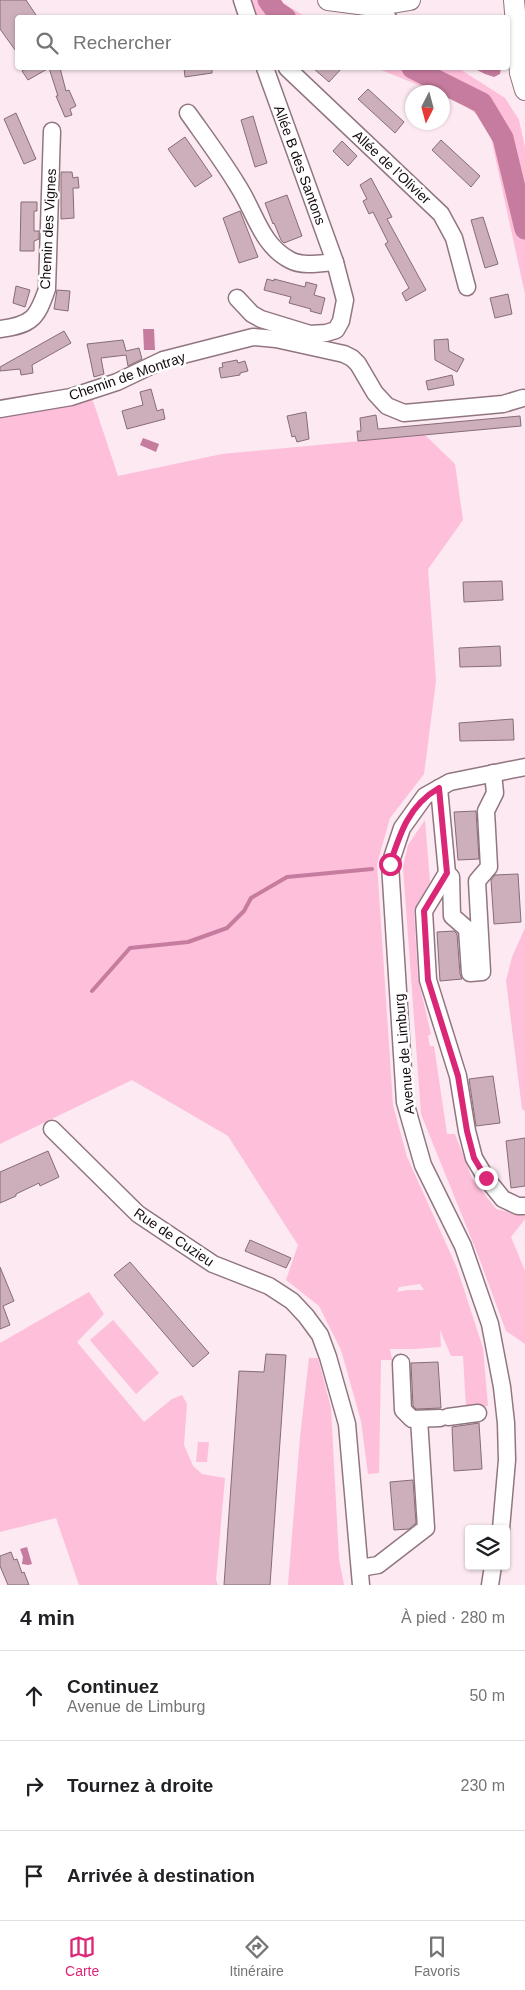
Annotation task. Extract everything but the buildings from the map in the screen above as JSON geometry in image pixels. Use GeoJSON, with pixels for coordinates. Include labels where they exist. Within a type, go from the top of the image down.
{"type":"FeatureCollection","features":[{"type":"Feature","properties":{"kind":"main road"},"geometry":{"type":"LineString","coordinates":[[336,1],[381,12],[410,0]]}},
{"type":"Feature","properties":{"kind":"main road"},"geometry":{"type":"LineString","coordinates":[[514,0],[519,65],[525,90]]}},
{"type":"Feature","properties":{"kind":"street"},"geometry":{"type":"LineString","coordinates":[[242,0],[247,15]]}},
{"type":"Feature","properties":{"kind":"street","name":"Allée B des Santons"},"geometry":{"type":"LineString","coordinates":[[237,298],[252,314],[262,319],[310,334],[336,330],[341,321],[345,300],[335,262],[266,70]]}},
{"type":"Feature","properties":{"kind":"street","name":"Allée de l’Olivier"},"geometry":{"type":"LineString","coordinates":[[289,70],[441,214],[454,238],[467,287]]}},
{"type":"Feature","properties":{"kind":"street"},"geometry":{"type":"LineString","coordinates":[[188,113],[239,187],[267,241],[276,252],[292,261],[301,263],[335,262]]}},
{"type":"Feature","properties":{"kind":"street","name":"Chemin des Vignes"},"geometry":{"type":"LineString","coordinates":[[0,329],[19,326],[32,319],[41,307],[47,289],[52,131]]}},
{"type":"Feature","properties":{"kind":"street","name":"Chemin de Montray"},"geometry":{"type":"LineString","coordinates":[[0,409],[71,397],[118,382],[163,360],[253,337],[276,339],[344,354],[352,358],[375,393],[387,406],[404,413],[503,404],[523,398]]}},
{"type":"Feature","properties":{"kind":"street","name":"Avenue de Limburg"},"geometry":{"type":"LineString","coordinates":[[501,1525],[507,1460],[506,1423],[502,1387],[490,1324],[463,1246],[423,1165],[406,1102],[390,864],[402,828],[425,796],[450,782],[525,767]]}},
{"type":"Feature","properties":{"kind":"street"},"geometry":{"type":"LineString","coordinates":[[447,873],[451,877],[452,916],[467,929],[470,973],[482,972],[478,881],[489,867],[486,811],[495,792],[494,773]]}},
{"type":"Feature","properties":{"kind":"street"},"geometry":{"type":"LineString","coordinates":[[439,788],[447,873],[424,911],[428,980],[458,1076],[467,1131],[474,1158],[486,1178],[503,1199],[518,1206],[525,1206]]}},
{"type":"Feature","properties":{"kind":"street","name":"Rue de Cuzieu"},"geometry":{"type":"LineString","coordinates":[[52,1129],[138,1214],[213,1264],[269,1286],[292,1301],[320,1335],[347,1424],[361,1585]]}},
{"type":"Feature","properties":{"kind":"street"},"geometry":{"type":"LineString","coordinates":[[401,1362],[403,1410],[412,1419],[478,1413]]}},
{"type":"Feature","properties":{"kind":"street"},"geometry":{"type":"LineString","coordinates":[[360,1568],[378,1565],[426,1528],[419,1419]]}},
{"type":"Feature","properties":{"kind":"street"},"geometry":{"type":"LineString","coordinates":[[490,1585],[492,1570]]}},
{"type":"Feature","properties":{"kind":"shaded area"},"geometry":{"type":"Polygon","coordinates":[[[251,0],[278,0],[303,15],[256,15],[253,13],[251,0]]]}},
{"type":"Feature","properties":{"kind":"shaded area"},"geometry":{"type":"Polygon","coordinates":[[[381,70],[461,70],[505,98],[519,120],[525,148],[525,294],[490,133],[486,125],[476,114],[450,99],[450,85],[418,85],[381,70]]]}},
{"type":"Feature","properties":{"kind":"shaded area"},"geometry":{"type":"Polygon","coordinates":[[[477,70],[501,70],[500,74],[494,77],[477,70]]]}},
{"type":"Feature","properties":{"kind":"shaded area"},"geometry":{"type":"Polygon","coordinates":[[[143,329],[154,329],[155,350],[144,350],[143,329]]]}},
{"type":"Feature","properties":{"kind":"shaded area"},"geometry":{"type":"Polygon","coordinates":[[[92,398],[118,476],[222,454],[425,435],[455,464],[463,520],[428,569],[436,681],[424,774],[390,818],[377,864],[393,1105],[407,1157],[457,1268],[483,1348],[488,1406],[466,1407],[463,1356],[451,1356],[440,1330],[441,1347],[390,1349],[392,1360],[381,1360],[379,1473],[368,1474],[361,1421],[341,1350],[319,1306],[286,1280],[298,1245],[228,1136],[132,1080],[0,1144],[0,416],[24,414],[92,398]],[[420,1284],[399,1287],[397,1292],[407,1290],[424,1290],[420,1284]]]}},
{"type":"Feature","properties":{"kind":"shaded area"},"geometry":{"type":"Polygon","coordinates":[[[143,438],[159,444],[156,452],[140,445],[143,438]]]}},
{"type":"Feature","properties":{"kind":"shaded area"},"geometry":{"type":"Polygon","coordinates":[[[425,820],[430,882],[414,911],[418,978],[431,1034],[428,1036],[430,1046],[434,1046],[447,1134],[455,1134],[472,1178],[496,1209],[525,1216],[525,1219],[511,1237],[525,1271],[525,1344],[506,1331],[478,1255],[421,1114],[403,867],[408,845],[425,820]]]}},
{"type":"Feature","properties":{"kind":"shaded area"},"geometry":{"type":"Polygon","coordinates":[[[525,928],[525,1111],[522,1109],[506,981],[512,957],[525,928]]]}},
{"type":"Feature","properties":{"kind":"shaded area"},"geometry":{"type":"Polygon","coordinates":[[[89,1292],[104,1314],[77,1342],[144,1422],[172,1399],[182,1395],[187,1404],[184,1445],[193,1466],[202,1474],[225,1478],[216,1580],[218,1585],[79,1585],[56,1518],[0,1532],[0,1343],[89,1292]]]}},
{"type":"Feature","properties":{"kind":"shaded area"},"geometry":{"type":"Polygon","coordinates":[[[113,1320],[159,1373],[136,1394],[90,1340],[113,1320]]]}},
{"type":"Feature","properties":{"kind":"shaded area"},"geometry":{"type":"Polygon","coordinates":[[[309,1358],[318,1358],[331,1408],[339,1559],[344,1585],[288,1585],[300,1437],[309,1358]]]}},
{"type":"Feature","properties":{"kind":"shaded area"},"geometry":{"type":"Polygon","coordinates":[[[198,1442],[209,1442],[207,1462],[196,1462],[198,1442]]]}},
{"type":"Feature","properties":{"kind":"shaded area"},"geometry":{"type":"Polygon","coordinates":[[[27,1547],[32,1564],[28,1565],[22,1564],[23,1557],[20,1549],[27,1547]]]}},
{"type":"Feature","properties":{"kind":"waterway"},"geometry":{"type":"LineString","coordinates":[[268,0],[276,11],[282,15]]}},
{"type":"Feature","properties":{"kind":"waterway"},"geometry":{"type":"LineString","coordinates":[[416,70],[482,103],[503,138],[525,229]]}},
{"type":"Feature","properties":{"kind":"waterway"},"geometry":{"type":"LineString","coordinates":[[92,991],[130,948],[188,942],[227,928],[244,911],[251,898],[287,877],[372,869]]}},
{"type":"Feature","properties":{"kind":"route"},"geometry":{"type":"LineString","coordinates":[[390,864],[402,828],[425,796],[439,788],[447,873],[424,911],[428,980],[458,1076],[467,1131],[474,1158],[486,1178]]}}]}
